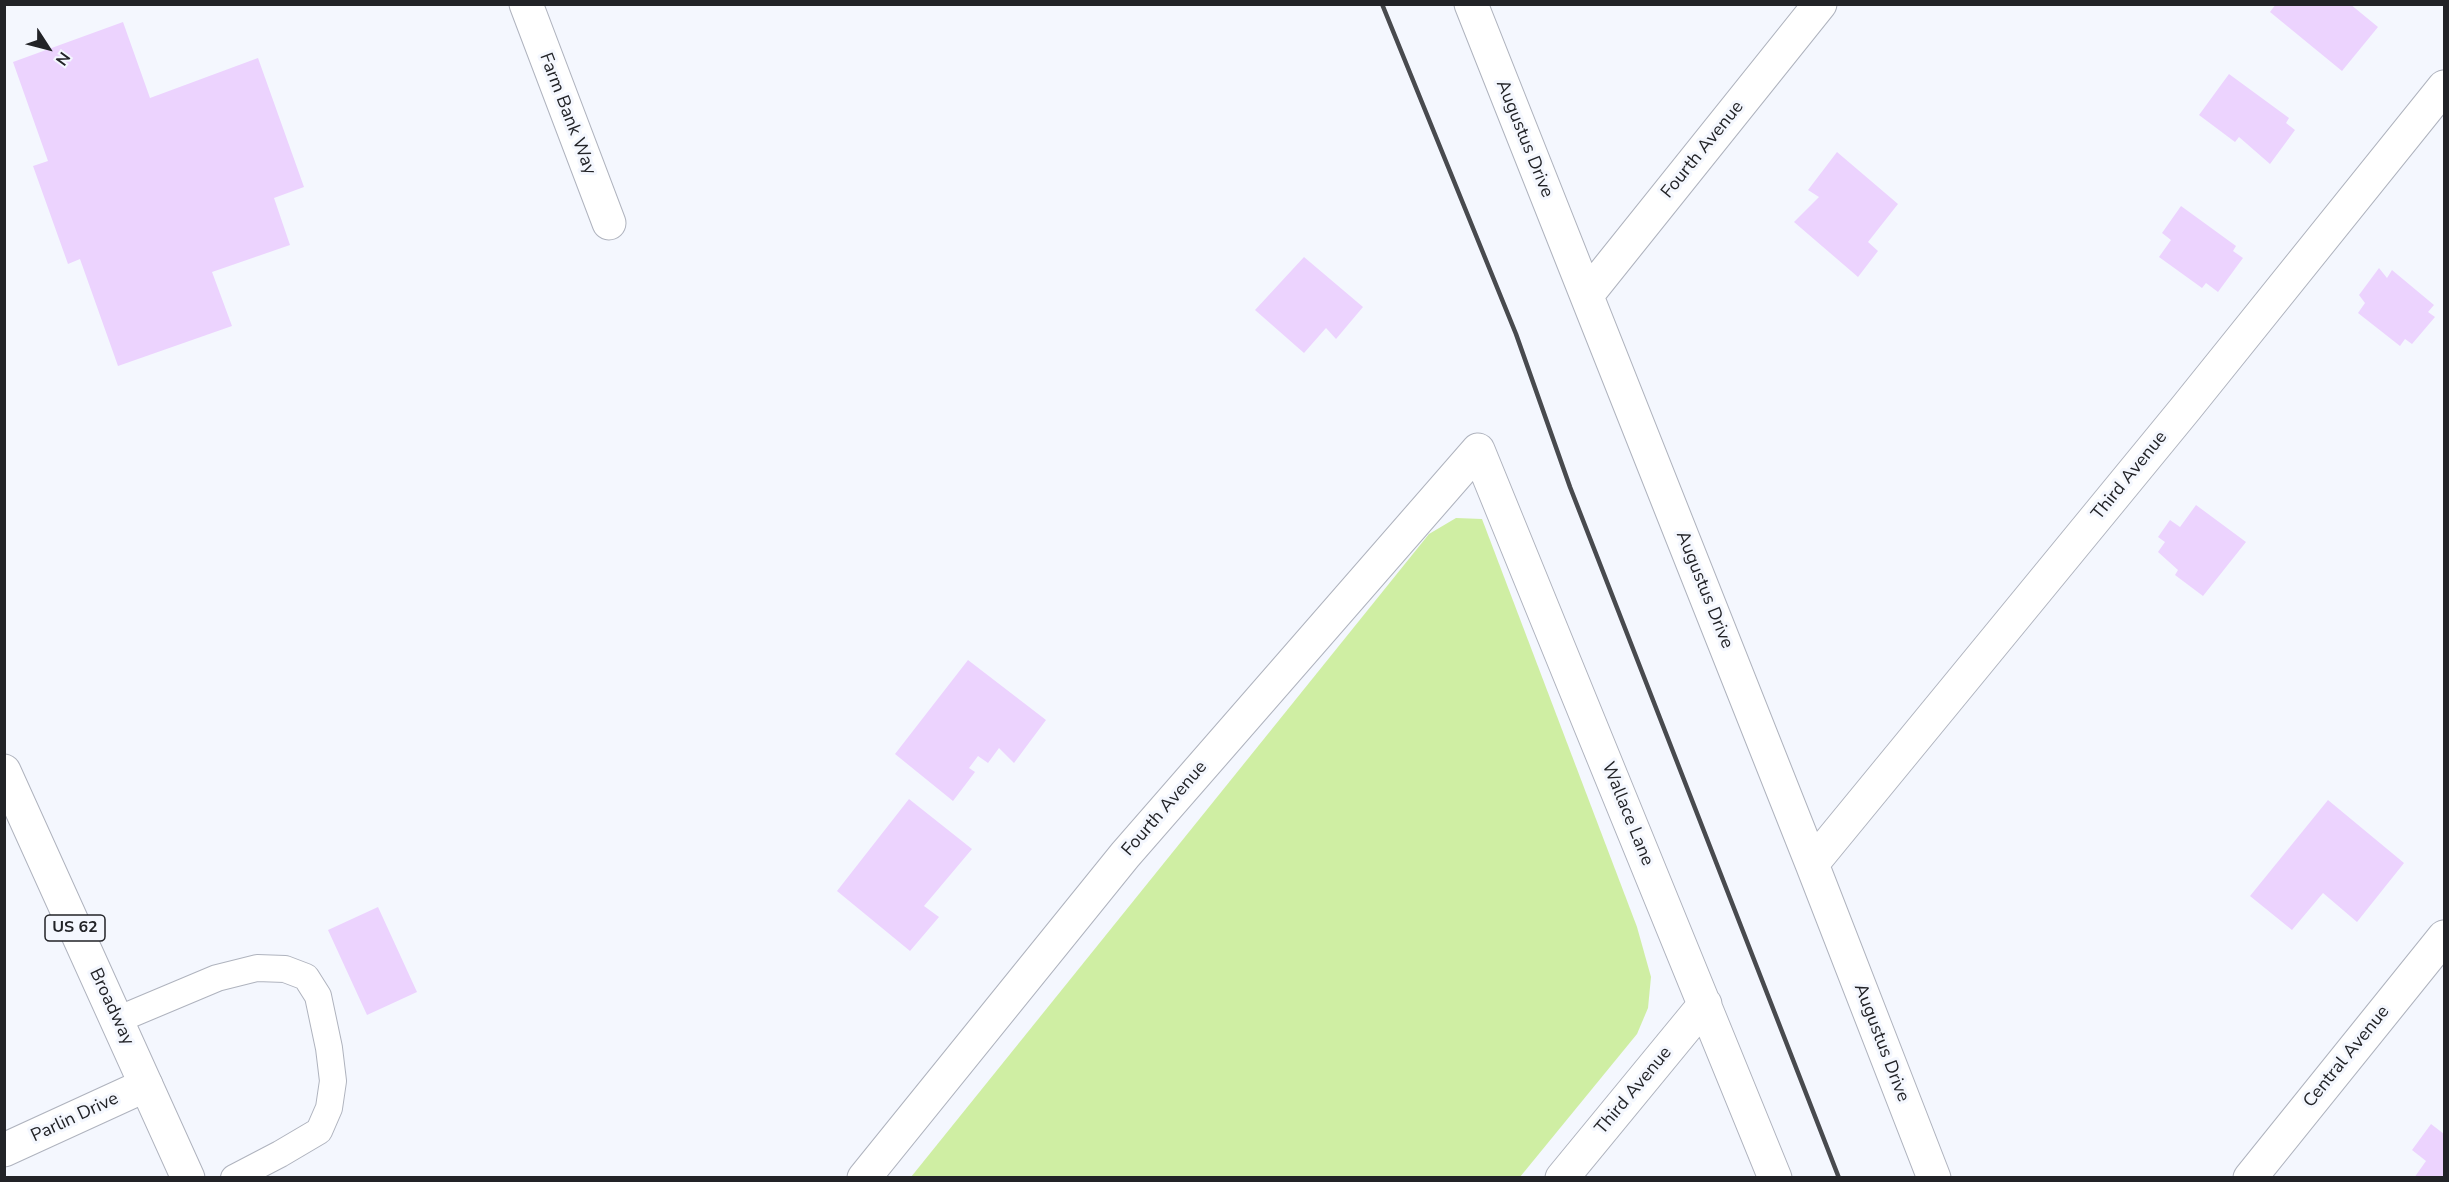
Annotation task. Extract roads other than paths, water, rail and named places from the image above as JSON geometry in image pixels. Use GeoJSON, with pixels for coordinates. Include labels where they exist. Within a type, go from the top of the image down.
{"type":"FeatureCollection","features":[{"type":"Feature","properties":{"kind":"street","name":"Farm Bank Way"},"geometry":{"type":"LineString","coordinates":[[526,4],[555,87],[609,223]]}},
{"type":"Feature","properties":{"kind":"street","name":"Augustus Drive"},"geometry":{"type":"LineString","coordinates":[[1471,4],[1934,1178]]}},
{"type":"Feature","properties":{"kind":"street","name":"Fourth Avenue"},"geometry":{"type":"LineString","coordinates":[[1587,295],[1820,4]]}},
{"type":"Feature","properties":{"kind":"street","name":"Third Avenue"},"geometry":{"type":"LineString","coordinates":[[1812,864],[2186,408],[2445,87]]}},
{"type":"Feature","properties":{"kind":"street","name":"Fourth Avenue"},"geometry":{"type":"LineString","coordinates":[[864,1178],[1125,855],[1478,450]]}},
{"type":"Feature","properties":{"kind":"street","name":"Wallace Lane"},"geometry":{"type":"LineString","coordinates":[[1478,450],[1775,1178]]}},
{"type":"Feature","properties":{"kind":"street","name":"Broadway"},"geometry":{"type":"LineString","coordinates":[[4,771],[188,1178]]}},
{"type":"Feature","properties":{"kind":"street","name":"Central Avenue"},"geometry":{"type":"LineString","coordinates":[[2250,1178],[2445,937]]}},
{"type":"Feature","properties":{"kind":"street","name":"Third Avenue"},"geometry":{"type":"LineString","coordinates":[[1562,1178],[1705,1004]]}},
{"type":"Feature","properties":{"kind":"street","name":"Parlin Drive"},"geometry":{"type":"LineString","coordinates":[[4,1150],[146,1085]]}},
{"type":"Feature","properties":{"kind":"lane"},"geometry":{"type":"LineString","coordinates":[[117,1020],[217,978],[257,968],[285,969],[306,977],[318,996],[329,1048],[333,1081],[329,1108],[319,1131],[234,1178]]}},
{"type":"Feature","properties":{"kind":"railway"},"geometry":{"type":"LineString","coordinates":[[1382,4],[1516,334],[1570,487],[1839,1178]]}}]}
